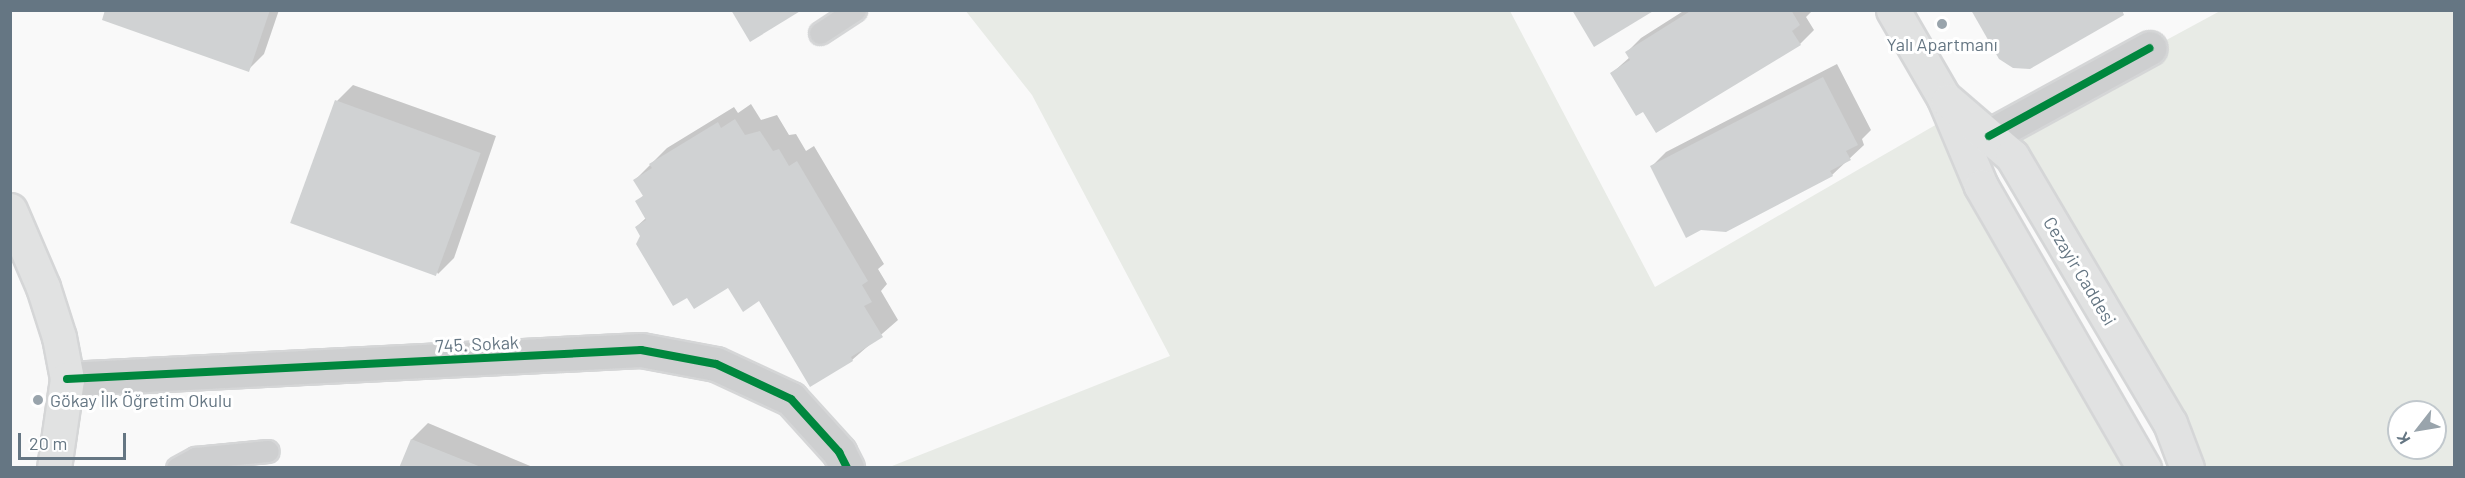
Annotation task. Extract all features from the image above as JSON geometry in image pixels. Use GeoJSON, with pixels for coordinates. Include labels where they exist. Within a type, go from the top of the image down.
{"type":"FeatureCollection","features":[{"type":"Feature","properties":{"kind":"main road","name":"Cezayir Caddesi"},"geometry":{"type":"LineString","coordinates":[[1893,10],[1944,98],[1981,186],[2144,468]]}},
{"type":"Feature","properties":{"kind":"main road","name":"Cezayir Caddesi"},"geometry":{"type":"LineString","coordinates":[[1944,98],[2000,146],[2170,423],[2187,468]]}},
{"type":"Feature","properties":{"kind":"main road"},"geometry":{"type":"LineString","coordinates":[[10,210],[43,286],[59,337],[67,379],[54,468]]}},
{"type":"Feature","properties":{"kind":"street"},"geometry":{"type":"LineString","coordinates":[[2000,146],[2150,48]]}},
{"type":"Feature","properties":{"kind":"street","name":"745. Sokak"},"geometry":{"type":"LineString","coordinates":[[67,379],[641,350],[716,364],[791,399],[839,452],[847,468]]}},
{"type":"Feature","properties":{"kind":"lane"},"geometry":{"type":"LineString","coordinates":[[820,33],[855,10]]}},
{"type":"Feature","properties":{"kind":"lane"},"geometry":{"type":"LineString","coordinates":[[177,468],[195,458],[268,451]]}},
{"type":"Feature","properties":{"kind":"shaded area"},"geometry":{"type":"Polygon","coordinates":[[[965,10],[1510,11],[1655,287],[1951,116],[2144,468],[887,468],[1170,356],[1032,95],[965,10]]]}},
{"type":"Feature","properties":{"kind":"shaded area"},"geometry":{"type":"Polygon","coordinates":[[[2220,11],[2454,11],[2454,467],[2194,467],[1989,136],[2220,11]]]}},
{"type":"Feature","properties":{"kind":"building"},"geometry":{"type":"Polygon","coordinates":[[[105,10],[270,10],[249,72],[102,20],[105,10]]]}},
{"type":"Feature","properties":{"kind":"building"},"geometry":{"type":"Polygon","coordinates":[[[731,10],[802,10],[750,42],[731,10]]]}},
{"type":"Feature","properties":{"kind":"building"},"geometry":{"type":"Polygon","coordinates":[[[1572,10],[1655,10],[1594,47],[1572,10]]]}},
{"type":"Feature","properties":{"kind":"building"},"geometry":{"type":"Polygon","coordinates":[[[1692,10],[1791,10],[1800,25],[1792,31],[1801,45],[1656,133],[1643,112],[1636,116],[1610,73],[1630,60],[1625,52],[1692,10]]]}},
{"type":"Feature","properties":{"kind":"building"},"geometry":{"type":"Polygon","coordinates":[[[1971,10],[2122,10],[2124,15],[2030,69],[2013,68],[1999,59],[1971,10]]]}},
{"type":"Feature","properties":{"kind":"building"},"geometry":{"type":"Polygon","coordinates":[[[1823,77],[1858,145],[1846,151],[1851,160],[1830,171],[1833,176],[1726,232],[1701,230],[1686,238],[1650,166],[1823,77]]]}},
{"type":"Feature","properties":{"kind":"building"},"geometry":{"type":"Polygon","coordinates":[[[335,100],[481,153],[436,276],[290,223],[335,100]]]}},
{"type":"Feature","properties":{"kind":"building"},"geometry":{"type":"Polygon","coordinates":[[[735,119],[745,135],[760,131],[773,151],[779,149],[789,166],[797,161],[868,281],[862,285],[872,302],[864,306],[883,337],[851,357],[853,361],[810,387],[759,301],[743,312],[728,288],[694,309],[687,298],[673,306],[636,244],[640,236],[635,227],[646,220],[635,201],[643,196],[633,180],[652,168],[649,164],[718,122],[721,128],[735,119]]]}},
{"type":"Feature","properties":{"kind":"building"},"geometry":{"type":"Polygon","coordinates":[[[411,439],[481,467],[481,468],[399,468],[411,439]]]}},
{"type":"Feature","properties":{"kind":"cycle path"},"geometry":{"type":"LineString","coordinates":[[1989,136],[2150,48]]}},
{"type":"Feature","properties":{"kind":"cycle path"},"geometry":{"type":"LineString","coordinates":[[67,379],[641,350],[716,364],[791,399],[839,452],[847,468]]}},
{"type":"Feature","properties":{"kind":"place","name":"Yalı Apartmanı"},"geometry":{"type":"Point","coordinates":[1942,24]}},
{"type":"Feature","properties":{"kind":"place","name":"Gökay İlk Öğretim Okulu"},"geometry":{"type":"Point","coordinates":[38,400]}}]}
